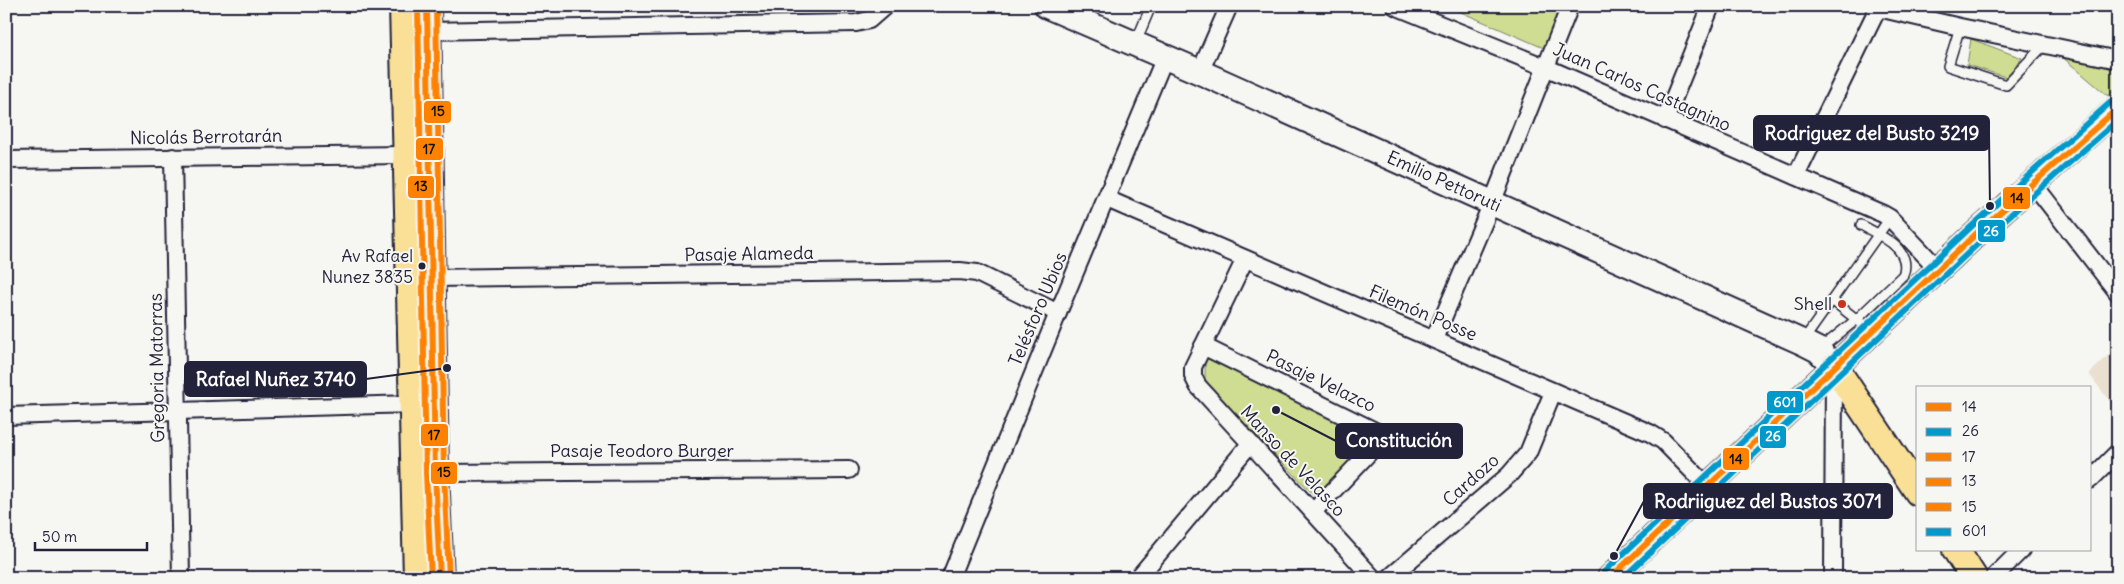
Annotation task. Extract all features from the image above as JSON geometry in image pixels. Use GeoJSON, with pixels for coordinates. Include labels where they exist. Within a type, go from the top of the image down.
{"type":"FeatureCollection","features":[{"type":"Feature","properties":{"kind":"main road"},"geometry":{"type":"LineString","coordinates":[[403,6],[417,578]]}},
{"type":"Feature","properties":{"kind":"main road","name":"Emilio Pettoruti"},"geometry":{"type":"LineString","coordinates":[[1047,6],[1200,72],[1492,203],[1818,353]]}},
{"type":"Feature","properties":{"kind":"main road"},"geometry":{"type":"LineString","coordinates":[[428,19],[435,473],[440,578]]}},
{"type":"Feature","properties":{"kind":"main road"},"geometry":{"type":"LineString","coordinates":[[1610,578],[1708,487],[1818,353],[1864,325],[1938,269],[2032,182],[2118,108]]}},
{"type":"Feature","properties":{"kind":"main road"},"geometry":{"type":"LineString","coordinates":[[1818,353],[1916,489]]}},
{"type":"Feature","properties":{"kind":"main road"},"geometry":{"type":"LineString","coordinates":[[1957,552],[1974,578]]}},
{"type":"Feature","properties":{"kind":"street"},"geometry":{"type":"LineString","coordinates":[[428,19],[856,23],[869,20],[885,6]]}},
{"type":"Feature","properties":{"kind":"street"},"geometry":{"type":"LineString","coordinates":[[1200,72],[1229,6]]}},
{"type":"Feature","properties":{"kind":"street","name":"Juan Carlos Castagnino"},"geometry":{"type":"LineString","coordinates":[[1395,6],[1545,67],[1890,218],[1938,269]]}},
{"type":"Feature","properties":{"kind":"street"},"geometry":{"type":"LineString","coordinates":[[1434,339],[1492,203],[1570,6]]}},
{"type":"Feature","properties":{"kind":"street"},"geometry":{"type":"LineString","coordinates":[[1665,120],[1711,6]]}},
{"type":"Feature","properties":{"kind":"street"},"geometry":{"type":"LineString","coordinates":[[1796,176],[1878,7],[1960,27],[2118,60]]}},
{"type":"Feature","properties":{"kind":"street","name":"Telésforo Ubios"},"geometry":{"type":"LineString","coordinates":[[950,578],[1165,57]]}},
{"type":"Feature","properties":{"kind":"street","name":"Nicolás Berrotarán"},"geometry":{"type":"LineString","coordinates":[[6,160],[406,155]]}},
{"type":"Feature","properties":{"kind":"street","name":"Gregoria Matorras"},"geometry":{"type":"LineString","coordinates":[[173,157],[182,578]]}},
{"type":"Feature","properties":{"kind":"street"},"geometry":{"type":"LineString","coordinates":[[2032,182],[2118,293]]}},
{"type":"Feature","properties":{"kind":"street","name":"Filemón Posse"},"geometry":{"type":"LineString","coordinates":[[1107,199],[1650,433],[1662,441],[1708,487]]}},
{"type":"Feature","properties":{"kind":"street"},"geometry":{"type":"LineString","coordinates":[[1203,346],[1245,259]]}},
{"type":"Feature","properties":{"kind":"street","name":"Pasaje Alameda"},"geometry":{"type":"LineString","coordinates":[[431,278],[960,271],[977,273],[1058,313]]}},
{"type":"Feature","properties":{"kind":"street","name":"Manso de Velasco"},"geometry":{"type":"LineString","coordinates":[[1203,346],[1193,367],[1193,376],[1198,386],[1373,578]]}},
{"type":"Feature","properties":{"kind":"street","name":"Pasaje Velazco"},"geometry":{"type":"LineString","coordinates":[[1203,346],[1381,434],[1381,440],[1313,512]]}},
{"type":"Feature","properties":{"kind":"street"},"geometry":{"type":"LineString","coordinates":[[1818,353],[1833,578]]}},
{"type":"Feature","properties":{"kind":"street","name":"Cardozo"},"geometry":{"type":"LineString","coordinates":[[1389,578],[1509,475],[1528,453],[1553,392]]}},
{"type":"Feature","properties":{"kind":"street"},"geometry":{"type":"LineString","coordinates":[[6,416],[413,404]]}},
{"type":"Feature","properties":{"kind":"street"},"geometry":{"type":"LineString","coordinates":[[1138,578],[1250,444]]}},
{"type":"Feature","properties":{"kind":"street"},"geometry":{"type":"LineString","coordinates":[[2092,478],[2118,452]]}},
{"type":"Feature","properties":{"kind":"street","name":"Pasaje Teodoro Burger"},"geometry":{"type":"LineString","coordinates":[[435,473],[849,470]]}},
{"type":"Feature","properties":{"kind":"street"},"geometry":{"type":"LineString","coordinates":[[1993,578],[2019,552]]}},
{"type":"Feature","properties":{"kind":"lane"},"geometry":{"type":"LineString","coordinates":[[1135,44],[1151,6]]}},
{"type":"Feature","properties":{"kind":"lane"},"geometry":{"type":"LineString","coordinates":[[1960,27],[1948,66],[2006,85],[2045,44]]}},
{"type":"Feature","properties":{"kind":"lane"},"geometry":{"type":"LineString","coordinates":[[1818,353],[1832,300],[1890,218]]}},
{"type":"Feature","properties":{"kind":"lane"},"geometry":{"type":"LineString","coordinates":[[1832,300],[1864,325],[1903,275],[1906,266],[1904,257],[1893,244],[1861,225]]}},
{"type":"Feature","properties":{"kind":"shaded area"},"geometry":{"type":"Polygon","coordinates":[[[2118,346],[2118,412],[2089,374],[2118,346]]]}},
{"type":"Feature","properties":{"kind":"green space"},"geometry":{"type":"Polygon","coordinates":[[[1447,6],[1563,6],[1546,49],[1447,6]]]}},
{"type":"Feature","properties":{"kind":"green space"},"geometry":{"type":"Polygon","coordinates":[[[1971,39],[2022,58],[2006,77],[1967,65],[1971,39]]]}},
{"type":"Feature","properties":{"kind":"green space"},"geometry":{"type":"Polygon","coordinates":[[[2061,56],[2118,67],[2118,88],[2108,96],[2061,56]]]}},
{"type":"Feature","properties":{"kind":"green space"},"geometry":{"type":"Polygon","coordinates":[[[1205,351],[1373,438],[1319,500],[1205,383],[1205,351]]]}},
{"type":"Feature","properties":{"kind":"transit line","name":"13"},"geometry":{"type":"LineString","coordinates":[[418,6],[426,473],[431,578]]}},
{"type":"Feature","properties":{"kind":"transit line","name":"17"},"geometry":{"type":"LineString","coordinates":[[427,6],[435,473],[440,578]]}},
{"type":"Feature","properties":{"kind":"transit line","name":"15"},"geometry":{"type":"LineString","coordinates":[[436,6],[444,473],[449,578]]}},
{"type":"Feature","properties":{"kind":"transit line","name":"601"},"geometry":{"type":"LineString","coordinates":[[1604,572],[1972,226],[2112,101]]}},
{"type":"Feature","properties":{"kind":"transit line","name":"14"},"geometry":{"type":"LineString","coordinates":[[1610,578],[1978,232],[2118,108]]}},
{"type":"Feature","properties":{"kind":"transit line","name":"26"},"geometry":{"type":"LineString","coordinates":[[1623,578],[1984,238],[2118,120]]}},
{"type":"Feature","properties":{"kind":"place","name":"Rodriguez del Busto 3219"},"geometry":{"type":"Point","coordinates":[1990,206]}},
{"type":"Feature","properties":{"kind":"place","name":"Av Rafael Nunez 3835"},"geometry":{"type":"Point","coordinates":[422,266]}},
{"type":"Feature","properties":{"kind":"place","name":"Shell"},"geometry":{"type":"Point","coordinates":[1842,304]}},
{"type":"Feature","properties":{"kind":"place","name":"Rafael Nuñez 3740"},"geometry":{"type":"Point","coordinates":[447,368]}},
{"type":"Feature","properties":{"kind":"place","name":"Constitución"},"geometry":{"type":"Point","coordinates":[1276,410]}},
{"type":"Feature","properties":{"kind":"place","name":"Rodriiguez del Bustos 3071"},"geometry":{"type":"Point","coordinates":[1614,556]}}]}
